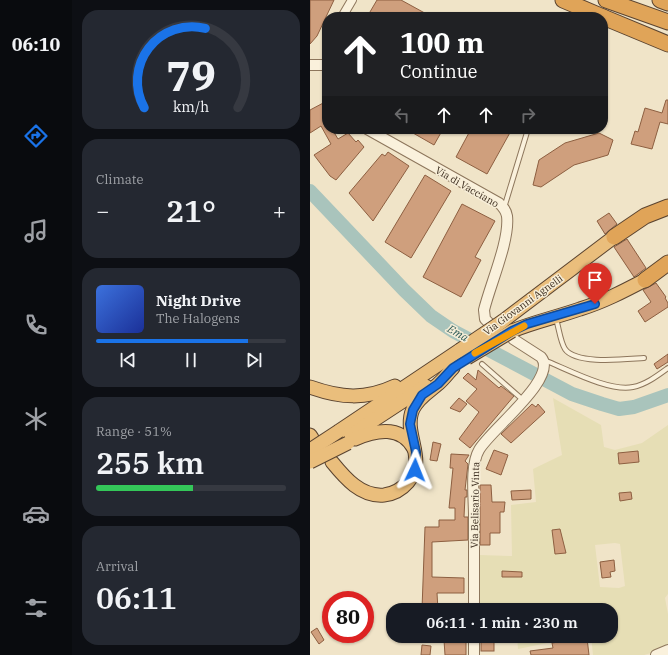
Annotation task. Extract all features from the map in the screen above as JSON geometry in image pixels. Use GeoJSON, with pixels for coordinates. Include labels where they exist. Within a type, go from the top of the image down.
{"type":"FeatureCollection","features":[{"type":"Feature","properties":{"kind":"highway"},"geometry":{"type":"LineString","coordinates":[[563,0],[591,12]]}},
{"type":"Feature","properties":{"kind":"highway"},"geometry":{"type":"LineString","coordinates":[[606,0],[668,22]]}},
{"type":"Feature","properties":{"kind":"highway"},"geometry":{"type":"LineString","coordinates":[[660,0],[668,3]]}},
{"type":"Feature","properties":{"kind":"highway"},"geometry":{"type":"LineString","coordinates":[[608,19],[668,44]]}},
{"type":"Feature","properties":{"kind":"highway"},"geometry":{"type":"LineString","coordinates":[[614,238],[645,216],[668,207]]}},
{"type":"Feature","properties":{"kind":"highway","name":"Via Giovanni Agnelli"},"geometry":{"type":"LineString","coordinates":[[509,331],[614,238]]}},
{"type":"Feature","properties":{"kind":"highway"},"geometry":{"type":"LineString","coordinates":[[645,280],[668,264]]}},
{"type":"Feature","properties":{"kind":"highway","name":"Via Giovanni Agnelli"},"geometry":{"type":"LineString","coordinates":[[344,438],[431,369],[509,331],[610,298],[645,280]]}},
{"type":"Feature","properties":{"kind":"highway","name":"Via Giovanni Agnelli"},"geometry":{"type":"LineString","coordinates":[[311,441],[344,438],[453,368],[464,354]]}},
{"type":"Feature","properties":{"kind":"highway"},"geometry":{"type":"LineString","coordinates":[[332,462],[352,484],[373,494],[385,494],[401,488],[409,481],[415,470],[416,452],[410,424],[413,410],[422,395],[438,384],[453,368]]}},
{"type":"Feature","properties":{"kind":"highway"},"geometry":{"type":"LineString","coordinates":[[310,387],[339,395],[376,394],[431,369]]}},
{"type":"Feature","properties":{"kind":"highway"},"geometry":{"type":"LineString","coordinates":[[310,462],[344,438],[376,431],[390,431],[407,438],[416,452]]}},
{"type":"Feature","properties":{"kind":"street"},"geometry":{"type":"LineString","coordinates":[[345,12],[352,0]]}},
{"type":"Feature","properties":{"kind":"street"},"geometry":{"type":"LineString","coordinates":[[310,65],[322,65]]}},
{"type":"Feature","properties":{"kind":"street","name":"Via di Vacciano"},"geometry":{"type":"LineString","coordinates":[[376,134],[499,203],[504,208],[507,216],[507,227],[484,310],[485,319],[490,324]]}},
{"type":"Feature","properties":{"kind":"street"},"geometry":{"type":"LineString","coordinates":[[509,331],[543,369]]}},
{"type":"Feature","properties":{"kind":"street","name":"Via Belisario Vinta"},"geometry":{"type":"LineString","coordinates":[[474,603],[474,487],[476,457],[487,438],[536,387],[543,369]]}},
{"type":"Feature","properties":{"kind":"street"},"geometry":{"type":"LineString","coordinates":[[474,643],[474,655]]}},
{"type":"Feature","properties":{"kind":"street"},"geometry":{"type":"LineString","coordinates":[[656,655],[668,650]]}},
{"type":"Feature","properties":{"kind":"lane"},"geometry":{"type":"LineString","coordinates":[[504,208],[526,134]]}},
{"type":"Feature","properties":{"kind":"lane"},"geometry":{"type":"LineString","coordinates":[[556,316],[562,343],[568,353],[574,356],[584,359],[644,358]]}},
{"type":"Feature","properties":{"kind":"lane"},"geometry":{"type":"LineString","coordinates":[[482,364],[524,400]]}},
{"type":"Feature","properties":{"kind":"lane"},"geometry":{"type":"LineString","coordinates":[[543,369],[619,388],[633,387],[651,380],[668,368]]}},
{"type":"Feature","properties":{"kind":"shaded area"},"geometry":{"type":"Polygon","coordinates":[[[553,398],[601,425],[604,447],[615,450],[642,443],[668,425],[668,594],[665,598],[668,614],[668,644],[644,655],[593,655],[592,643],[618,643],[618,603],[479,603],[480,555],[512,556],[511,505],[536,502],[533,469],[562,455],[553,398]],[[620,544],[595,545],[600,587],[619,588],[625,586],[620,544]]]}},
{"type":"Feature","properties":{"kind":"shaded area"},"geometry":{"type":"Polygon","coordinates":[[[518,643],[548,643],[518,649],[518,643]]]}},
{"type":"Feature","properties":{"kind":"building"},"geometry":{"type":"Polygon","coordinates":[[[310,0],[334,0],[328,12],[322,12],[322,25],[317,36],[310,44],[310,0]]]}},
{"type":"Feature","properties":{"kind":"building"},"geometry":{"type":"Polygon","coordinates":[[[377,0],[401,0],[423,12],[370,12],[377,0]]]}},
{"type":"Feature","properties":{"kind":"building"},"geometry":{"type":"Polygon","coordinates":[[[666,100],[668,100],[668,124],[660,122],[652,149],[631,144],[635,131],[638,132],[645,108],[662,113],[666,100]]]}},
{"type":"Feature","properties":{"kind":"building"},"geometry":{"type":"Polygon","coordinates":[[[322,104],[322,128],[321,126],[310,133],[310,110],[322,104]]]}},
{"type":"Feature","properties":{"kind":"building"},"geometry":{"type":"Polygon","coordinates":[[[325,134],[335,134],[338,139],[349,134],[356,142],[358,140],[364,147],[336,180],[330,176],[314,155],[331,144],[325,134]]]}},
{"type":"Feature","properties":{"kind":"building"},"geometry":{"type":"Polygon","coordinates":[[[415,134],[440,134],[434,145],[415,134]]]}},
{"type":"Feature","properties":{"kind":"building"},"geometry":{"type":"Polygon","coordinates":[[[468,134],[509,134],[487,174],[456,157],[468,134]]]}},
{"type":"Feature","properties":{"kind":"building"},"geometry":{"type":"Polygon","coordinates":[[[596,134],[601,134],[613,140],[608,155],[574,165],[541,187],[533,185],[539,160],[565,143],[596,134]]]}},
{"type":"Feature","properties":{"kind":"building"},"geometry":{"type":"Polygon","coordinates":[[[388,152],[409,166],[373,221],[349,193],[382,154],[385,156],[388,152]]]}},
{"type":"Feature","properties":{"kind":"building"},"geometry":{"type":"Polygon","coordinates":[[[425,175],[451,191],[411,258],[385,242],[425,175]]]}},
{"type":"Feature","properties":{"kind":"building"},"geometry":{"type":"Polygon","coordinates":[[[462,204],[495,221],[475,257],[481,260],[461,297],[423,277],[462,204]]]}},
{"type":"Feature","properties":{"kind":"building"},"geometry":{"type":"Polygon","coordinates":[[[609,213],[617,224],[605,234],[597,221],[609,213]]]}},
{"type":"Feature","properties":{"kind":"building"},"geometry":{"type":"Polygon","coordinates":[[[627,239],[646,268],[634,277],[614,247],[627,239]]]}},
{"type":"Feature","properties":{"kind":"building"},"geometry":{"type":"Polygon","coordinates":[[[656,283],[666,297],[668,307],[645,322],[638,311],[651,302],[643,290],[656,283]]]}},
{"type":"Feature","properties":{"kind":"building"},"geometry":{"type":"Polygon","coordinates":[[[668,354],[668,362],[657,369],[654,364],[668,354]]]}},
{"type":"Feature","properties":{"kind":"building"},"geometry":{"type":"Polygon","coordinates":[[[478,370],[499,388],[501,386],[514,396],[470,448],[459,439],[479,412],[466,401],[477,389],[463,378],[468,373],[476,380],[478,370]]]}},
{"type":"Feature","properties":{"kind":"building"},"geometry":{"type":"Polygon","coordinates":[[[459,398],[467,404],[460,412],[450,408],[459,398]]]}},
{"type":"Feature","properties":{"kind":"building"},"geometry":{"type":"Polygon","coordinates":[[[532,404],[536,407],[538,404],[545,412],[511,443],[501,434],[532,404]]]}},
{"type":"Feature","properties":{"kind":"building"},"geometry":{"type":"Polygon","coordinates":[[[433,442],[441,444],[437,461],[430,460],[433,442]]]}},
{"type":"Feature","properties":{"kind":"building"},"geometry":{"type":"Polygon","coordinates":[[[494,450],[508,455],[501,475],[486,469],[494,450]]]}},
{"type":"Feature","properties":{"kind":"building"},"geometry":{"type":"Polygon","coordinates":[[[638,451],[639,462],[619,464],[618,453],[638,451]]]}},
{"type":"Feature","properties":{"kind":"building"},"geometry":{"type":"Polygon","coordinates":[[[451,454],[469,455],[465,461],[468,464],[465,490],[467,490],[467,497],[465,497],[464,517],[468,517],[468,540],[432,542],[432,577],[464,578],[464,593],[437,593],[438,603],[422,603],[425,527],[439,527],[439,520],[455,520],[455,508],[449,508],[453,468],[450,468],[451,454]]]}},
{"type":"Feature","properties":{"kind":"building"},"geometry":{"type":"Polygon","coordinates":[[[480,485],[491,485],[492,502],[505,502],[504,512],[500,512],[500,533],[490,533],[490,545],[480,545],[480,485]]]}},
{"type":"Feature","properties":{"kind":"building"},"geometry":{"type":"Polygon","coordinates":[[[531,490],[531,499],[512,500],[511,491],[531,490]]]}},
{"type":"Feature","properties":{"kind":"building"},"geometry":{"type":"Polygon","coordinates":[[[631,492],[632,499],[620,501],[619,493],[631,492]]]}},
{"type":"Feature","properties":{"kind":"building"},"geometry":{"type":"Polygon","coordinates":[[[560,529],[566,553],[555,554],[552,530],[560,529]]]}},
{"type":"Feature","properties":{"kind":"building"},"geometry":{"type":"Polygon","coordinates":[[[614,560],[615,571],[610,572],[611,577],[602,578],[600,562],[614,560]]]}},
{"type":"Feature","properties":{"kind":"building"},"geometry":{"type":"Polygon","coordinates":[[[502,571],[522,572],[522,577],[502,577],[502,571]]]}},
{"type":"Feature","properties":{"kind":"building"},"geometry":{"type":"Polygon","coordinates":[[[317,628],[322,637],[322,642],[319,644],[311,632],[317,628]]]}},
{"type":"Feature","properties":{"kind":"building"},"geometry":{"type":"Polygon","coordinates":[[[444,643],[466,643],[466,655],[445,655],[444,643]]]}},
{"type":"Feature","properties":{"kind":"building"},"geometry":{"type":"Polygon","coordinates":[[[481,643],[494,643],[494,651],[481,651],[481,643]]]}},
{"type":"Feature","properties":{"kind":"building"},"geometry":{"type":"Polygon","coordinates":[[[552,643],[588,643],[589,655],[531,655],[530,651],[553,648],[552,643]]]}},
{"type":"Feature","properties":{"kind":"building"},"geometry":{"type":"Polygon","coordinates":[[[422,645],[431,646],[430,655],[421,655],[422,645]]]}},
{"type":"Feature","properties":{"kind":"waterway","name":"Ema"},"geometry":{"type":"LineString","coordinates":[[310,191],[404,290],[431,316],[453,331],[572,394],[602,404],[619,409],[634,407],[668,395]]}},
{"type":"Feature","properties":{"kind":"slow traffic"},"geometry":{"type":"LineString","coordinates":[[475,353],[512,331],[524,326]]}},
{"type":"Feature","properties":{"kind":"route"},"geometry":{"type":"LineString","coordinates":[[415,470],[417,459],[410,424],[413,410],[422,395],[438,384],[453,368],[467,358],[512,331],[527,324],[595,304]]}}]}
